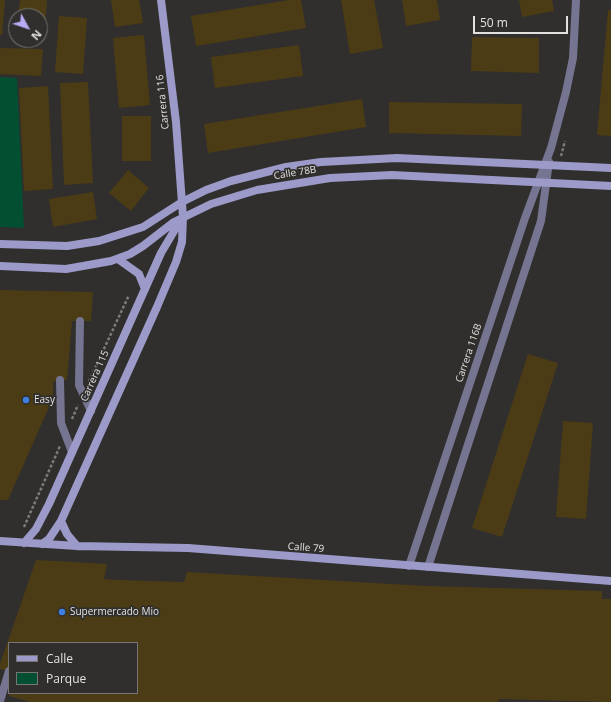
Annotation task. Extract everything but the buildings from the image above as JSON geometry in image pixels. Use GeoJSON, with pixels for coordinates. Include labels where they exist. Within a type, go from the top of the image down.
{"type":"FeatureCollection","features":[{"type":"Feature","properties":{"kind":"street","name":"Carrera 116"},"geometry":{"type":"LineString","coordinates":[[161,0],[176,122],[182,202]]}},
{"type":"Feature","properties":{"kind":"street","name":"Carrera 116B"},"geometry":{"type":"LineString","coordinates":[[409,566],[542,183],[566,92],[572,58],[576,0]]}},
{"type":"Feature","properties":{"kind":"street","name":"Calle 78B"},"geometry":{"type":"LineString","coordinates":[[0,244],[68,246],[99,241],[143,227],[182,202],[231,181],[286,167],[321,162],[397,158],[611,168]]}},
{"type":"Feature","properties":{"kind":"street","name":"Calle 78B"},"geometry":{"type":"LineString","coordinates":[[0,266],[66,269],[118,259],[143,246],[174,222],[212,204],[242,194],[330,178],[392,175],[611,186]]}},
{"type":"Feature","properties":{"kind":"street","name":"Carrera 116B"},"geometry":{"type":"LineString","coordinates":[[428,567],[541,221],[542,183]]}},
{"type":"Feature","properties":{"kind":"street"},"geometry":{"type":"LineString","coordinates":[[42,544],[49,539],[61,521],[176,262],[182,242],[182,202]]}},
{"type":"Feature","properties":{"kind":"street","name":"Carrera 115"},"geometry":{"type":"LineString","coordinates":[[24,543],[33,533],[49,504],[167,239],[183,217]]}},
{"type":"Feature","properties":{"kind":"street"},"geometry":{"type":"LineString","coordinates":[[118,259],[139,274],[145,290]]}},
{"type":"Feature","properties":{"kind":"street"},"geometry":{"type":"LineString","coordinates":[[80,321],[79,385],[91,411]]}},
{"type":"Feature","properties":{"kind":"street"},"geometry":{"type":"LineString","coordinates":[[60,380],[62,423],[72,452]]}},
{"type":"Feature","properties":{"kind":"street"},"geometry":{"type":"LineString","coordinates":[[61,521],[67,534],[77,546]]}},
{"type":"Feature","properties":{"kind":"street","name":"Calle 79"},"geometry":{"type":"LineString","coordinates":[[0,541],[77,546],[188,548],[611,581]]}},
{"type":"Feature","properties":{"kind":"street"},"geometry":{"type":"LineString","coordinates":[[0,701],[8,674]]}},
{"type":"Feature","properties":{"kind":"path"},"geometry":{"type":"LineString","coordinates":[[21,533],[65,433],[129,295]]}},
{"type":"Feature","properties":{"kind":"green space"},"geometry":{"type":"Polygon","coordinates":[[[0,77],[17,78],[24,228],[0,227],[0,77]]]}},
{"type":"Feature","properties":{"kind":"place","name":"Easy"},"geometry":{"type":"Point","coordinates":[26,400]}},
{"type":"Feature","properties":{"kind":"place","name":"Supermercado Mio"},"geometry":{"type":"Point","coordinates":[62,612]}}]}
